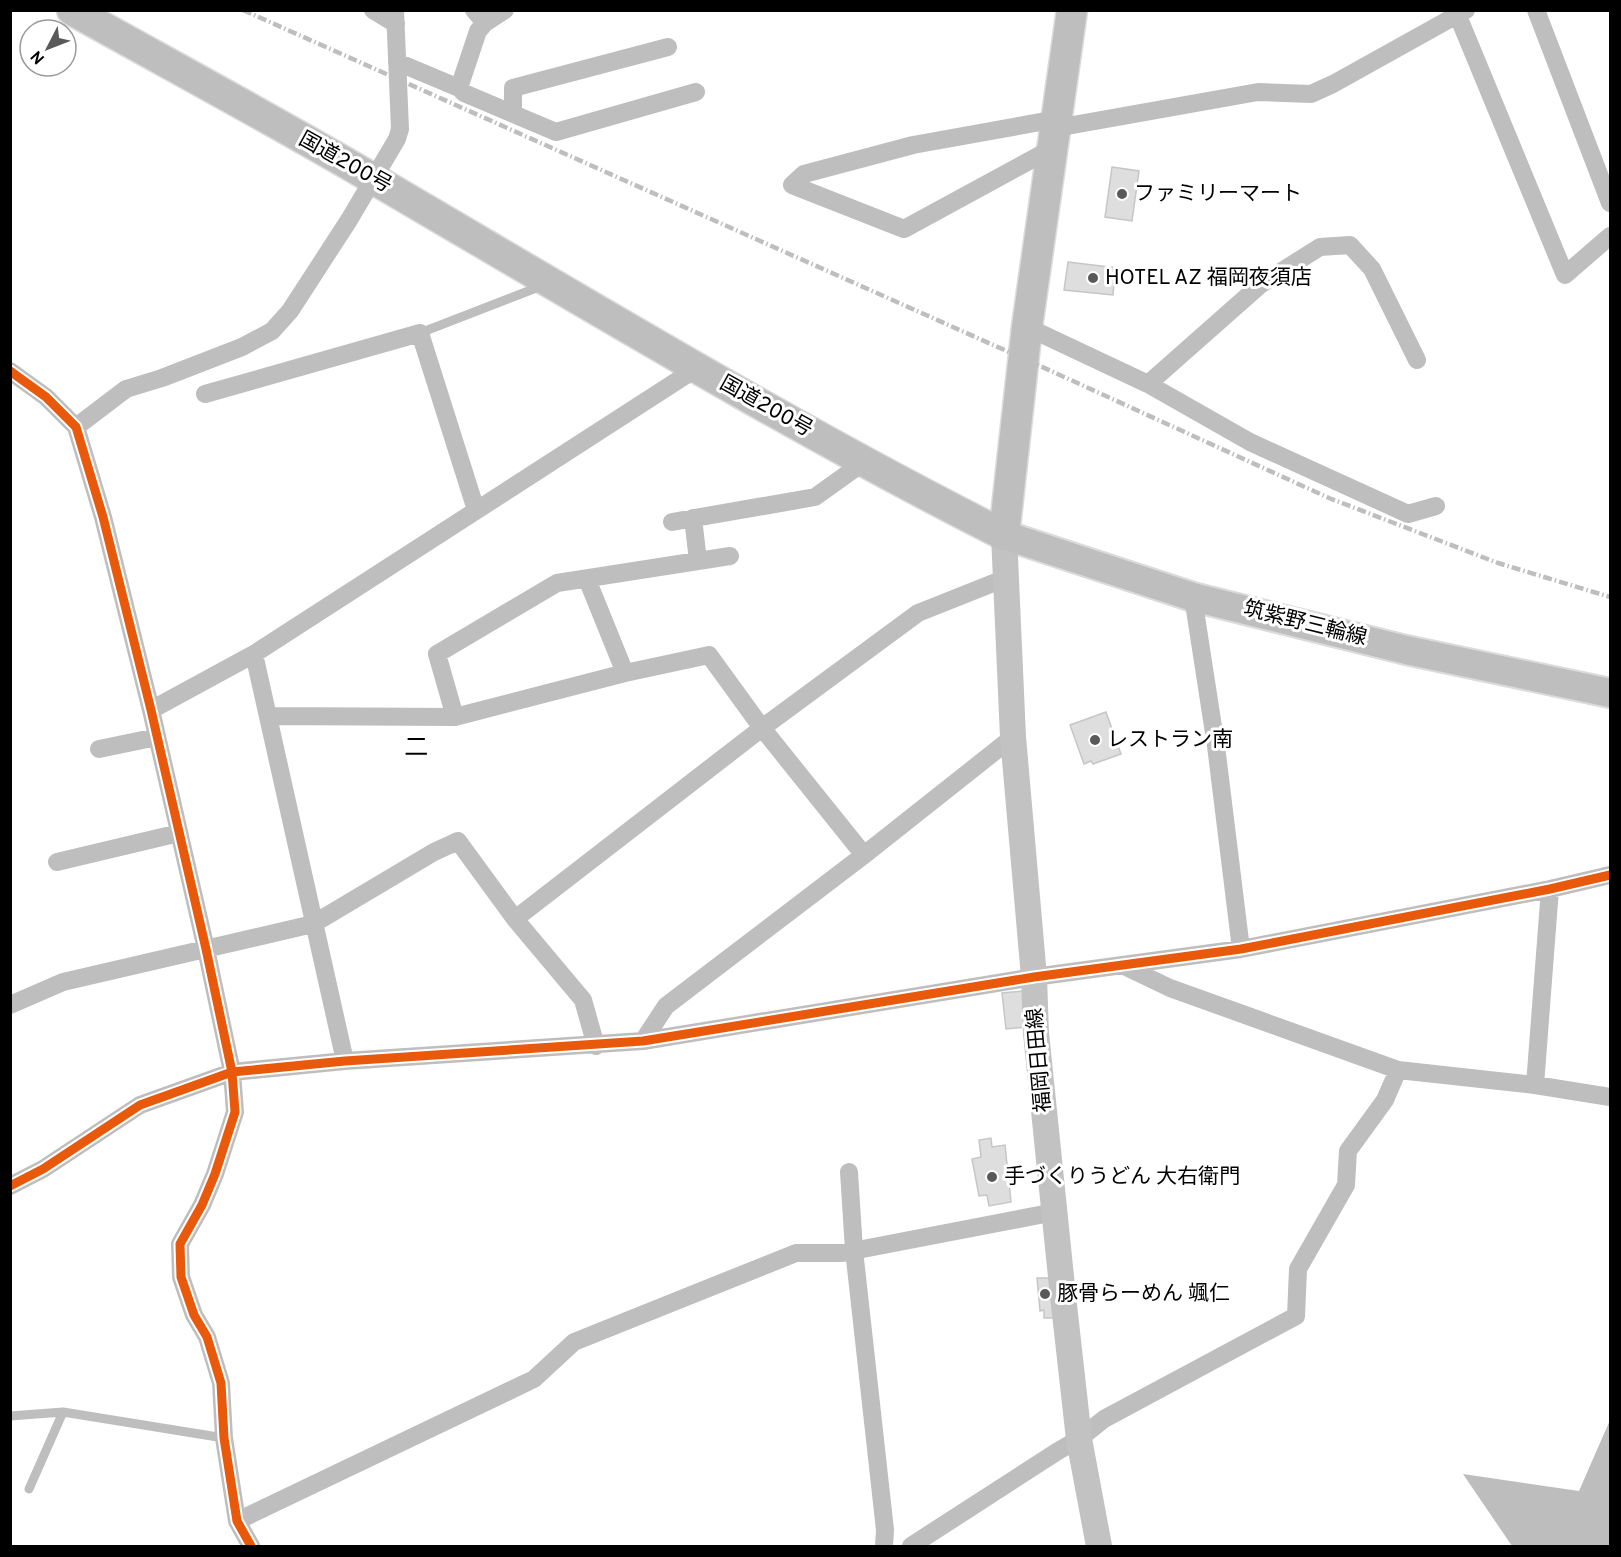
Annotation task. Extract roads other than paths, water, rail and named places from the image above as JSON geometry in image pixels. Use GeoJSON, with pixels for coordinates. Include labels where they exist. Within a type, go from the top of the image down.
{"type":"FeatureCollection","features":[{"type":"Feature","properties":{"kind":"highway","name":"国道200号"},"geometry":{"type":"LineString","coordinates":[[72,10],[374,179],[696,368],[864,462],[1004,535]]}},
{"type":"Feature","properties":{"kind":"highway"},"geometry":{"type":"LineString","coordinates":[[1004,535],[1027,327],[1072,10]]}},
{"type":"Feature","properties":{"kind":"main road","name":"福岡日田線"},"geometry":{"type":"LineString","coordinates":[[1004,535],[1013,737],[1034,977],[1036,1033],[1079,1439],[1099,1546]]}},
{"type":"Feature","properties":{"kind":"main road","name":"筑紫野三輪線"},"geometry":{"type":"LineString","coordinates":[[1004,535],[1193,597],[1406,650],[1611,693]]}},
{"type":"Feature","properties":{"kind":"street"},"geometry":{"type":"LineString","coordinates":[[76,427],[126,389],[162,378],[242,347],[272,331],[290,311],[374,179],[397,139],[400,129],[396,17],[373,10]]}},
{"type":"Feature","properties":{"kind":"street"},"geometry":{"type":"LineString","coordinates":[[459,88],[478,31],[480,17],[505,10]]}},
{"type":"Feature","properties":{"kind":"street"},"geometry":{"type":"LineString","coordinates":[[1536,10],[1611,203]]}},
{"type":"Feature","properties":{"kind":"street"},"geometry":{"type":"LineString","coordinates":[[1055,132],[904,230],[792,185],[804,174],[913,145],[1055,132],[1258,92],[1311,93],[1333,84],[1462,13],[1565,275],[1611,236]]}},
{"type":"Feature","properties":{"kind":"street"},"geometry":{"type":"LineString","coordinates":[[513,114],[513,88],[668,47]]}},
{"type":"Feature","properties":{"kind":"street"},"geometry":{"type":"LineString","coordinates":[[398,62],[556,132],[696,92]]}},
{"type":"Feature","properties":{"kind":"street"},"geometry":{"type":"LineString","coordinates":[[1148,384],[1260,285],[1320,247],[1350,245],[1372,269],[1417,360]]}},
{"type":"Feature","properties":{"kind":"street"},"geometry":{"type":"LineString","coordinates":[[1027,327],[1148,384],[1250,442],[1408,514],[1436,506]]}},
{"type":"Feature","properties":{"kind":"street"},"geometry":{"type":"LineString","coordinates":[[205,394],[420,333],[476,510]]}},
{"type":"Feature","properties":{"kind":"street"},"geometry":{"type":"LineString","coordinates":[[151,710],[254,654],[696,368]]}},
{"type":"Feature","properties":{"kind":"street"},"geometry":{"type":"LineString","coordinates":[[10,371],[46,397],[76,427],[103,517],[151,710],[232,1072],[235,1112],[206,1195],[180,1244],[181,1277],[194,1315],[207,1337],[220,1383],[224,1438],[237,1521],[251,1546]]}},
{"type":"Feature","properties":{"kind":"street"},"geometry":{"type":"LineString","coordinates":[[672,522],[815,497],[864,462]]}},
{"type":"Feature","properties":{"kind":"street"},"geometry":{"type":"LineString","coordinates":[[693,518],[698,561]]}},
{"type":"Feature","properties":{"kind":"street"},"geometry":{"type":"LineString","coordinates":[[455,717],[437,654],[557,584],[730,556]]}},
{"type":"Feature","properties":{"kind":"street"},"geometry":{"type":"LineString","coordinates":[[515,919],[762,728],[918,613],[1006,578]]}},
{"type":"Feature","properties":{"kind":"street"},"geometry":{"type":"LineString","coordinates":[[587,579],[625,673]]}},
{"type":"Feature","properties":{"kind":"street"},"geometry":{"type":"LineString","coordinates":[[1193,597],[1216,746],[1241,949]]}},
{"type":"Feature","properties":{"kind":"street"},"geometry":{"type":"LineString","coordinates":[[254,654],[345,1060]]}},
{"type":"Feature","properties":{"kind":"street"},"geometry":{"type":"LineString","coordinates":[[268,716],[455,717],[625,673],[709,655],[762,728],[864,855]]}},
{"type":"Feature","properties":{"kind":"street"},"geometry":{"type":"LineString","coordinates":[[99,749],[157,737]]}},
{"type":"Feature","properties":{"kind":"street"},"geometry":{"type":"LineString","coordinates":[[643,1041],[666,1006],[864,855],[1013,737]]}},
{"type":"Feature","properties":{"kind":"street"},"geometry":{"type":"LineString","coordinates":[[57,862],[179,833]]}},
{"type":"Feature","properties":{"kind":"street"},"geometry":{"type":"LineString","coordinates":[[10,1005],[63,982],[313,924],[434,852],[458,841],[515,919],[583,1000],[596,1046]]}},
{"type":"Feature","properties":{"kind":"street"},"geometry":{"type":"LineString","coordinates":[[10,1186],[43,1169],[140,1105],[232,1072],[345,1060],[596,1046],[643,1041],[1034,977],[1241,949],[1611,875]]}},
{"type":"Feature","properties":{"kind":"street"},"geometry":{"type":"LineString","coordinates":[[1535,1085],[1550,889]]}},
{"type":"Feature","properties":{"kind":"street"},"geometry":{"type":"LineString","coordinates":[[1122,965],[1170,988],[1398,1070],[1535,1085],[1611,1097]]}},
{"type":"Feature","properties":{"kind":"street"},"geometry":{"type":"LineString","coordinates":[[911,1546],[1079,1439],[1104,1419],[1296,1316],[1298,1269],[1346,1185],[1348,1151],[1385,1100],[1398,1070]]}},
{"type":"Feature","properties":{"kind":"street"},"geometry":{"type":"LineString","coordinates":[[849,1172],[854,1250],[885,1530],[884,1546]]}},
{"type":"Feature","properties":{"kind":"street"},"geometry":{"type":"LineString","coordinates":[[237,1521],[534,1378],[574,1342],[796,1253],[842,1253],[1055,1212]]}},
{"type":"Feature","properties":{"kind":"lane"},"geometry":{"type":"LineString","coordinates":[[420,333],[549,283]]}},
{"type":"Feature","properties":{"kind":"lane"},"geometry":{"type":"LineString","coordinates":[[10,1416],[63,1412],[224,1438]]}},
{"type":"Feature","properties":{"kind":"lane"},"geometry":{"type":"LineString","coordinates":[[29,1489],[63,1412]]}},
{"type":"Feature","properties":{"kind":"railway"},"geometry":{"type":"LineString","coordinates":[[243,10],[1038,365],[1329,498],[1498,563],[1610,597]]}},
{"type":"Feature","properties":{"kind":"place","name":"ファミリーマート"},"geometry":{"type":"Point","coordinates":[1122,194]}},
{"type":"Feature","properties":{"kind":"place","name":"HOTEL AZ 福岡夜須店"},"geometry":{"type":"Point","coordinates":[1093,278]}},
{"type":"Feature","properties":{"kind":"place","name":"レストラン南"},"geometry":{"type":"Point","coordinates":[1095,740]}},
{"type":"Feature","properties":{"kind":"place","name":"手づくりうどん 大右衛門"},"geometry":{"type":"Point","coordinates":[992,1177]}},
{"type":"Feature","properties":{"kind":"place","name":"豚骨らーめん 颯仁"},"geometry":{"type":"Point","coordinates":[1045,1294]}},
{"type":"Feature","properties":{"kind":"district","name":"二"},"geometry":{"type":"Point","coordinates":[416,749]}}]}
